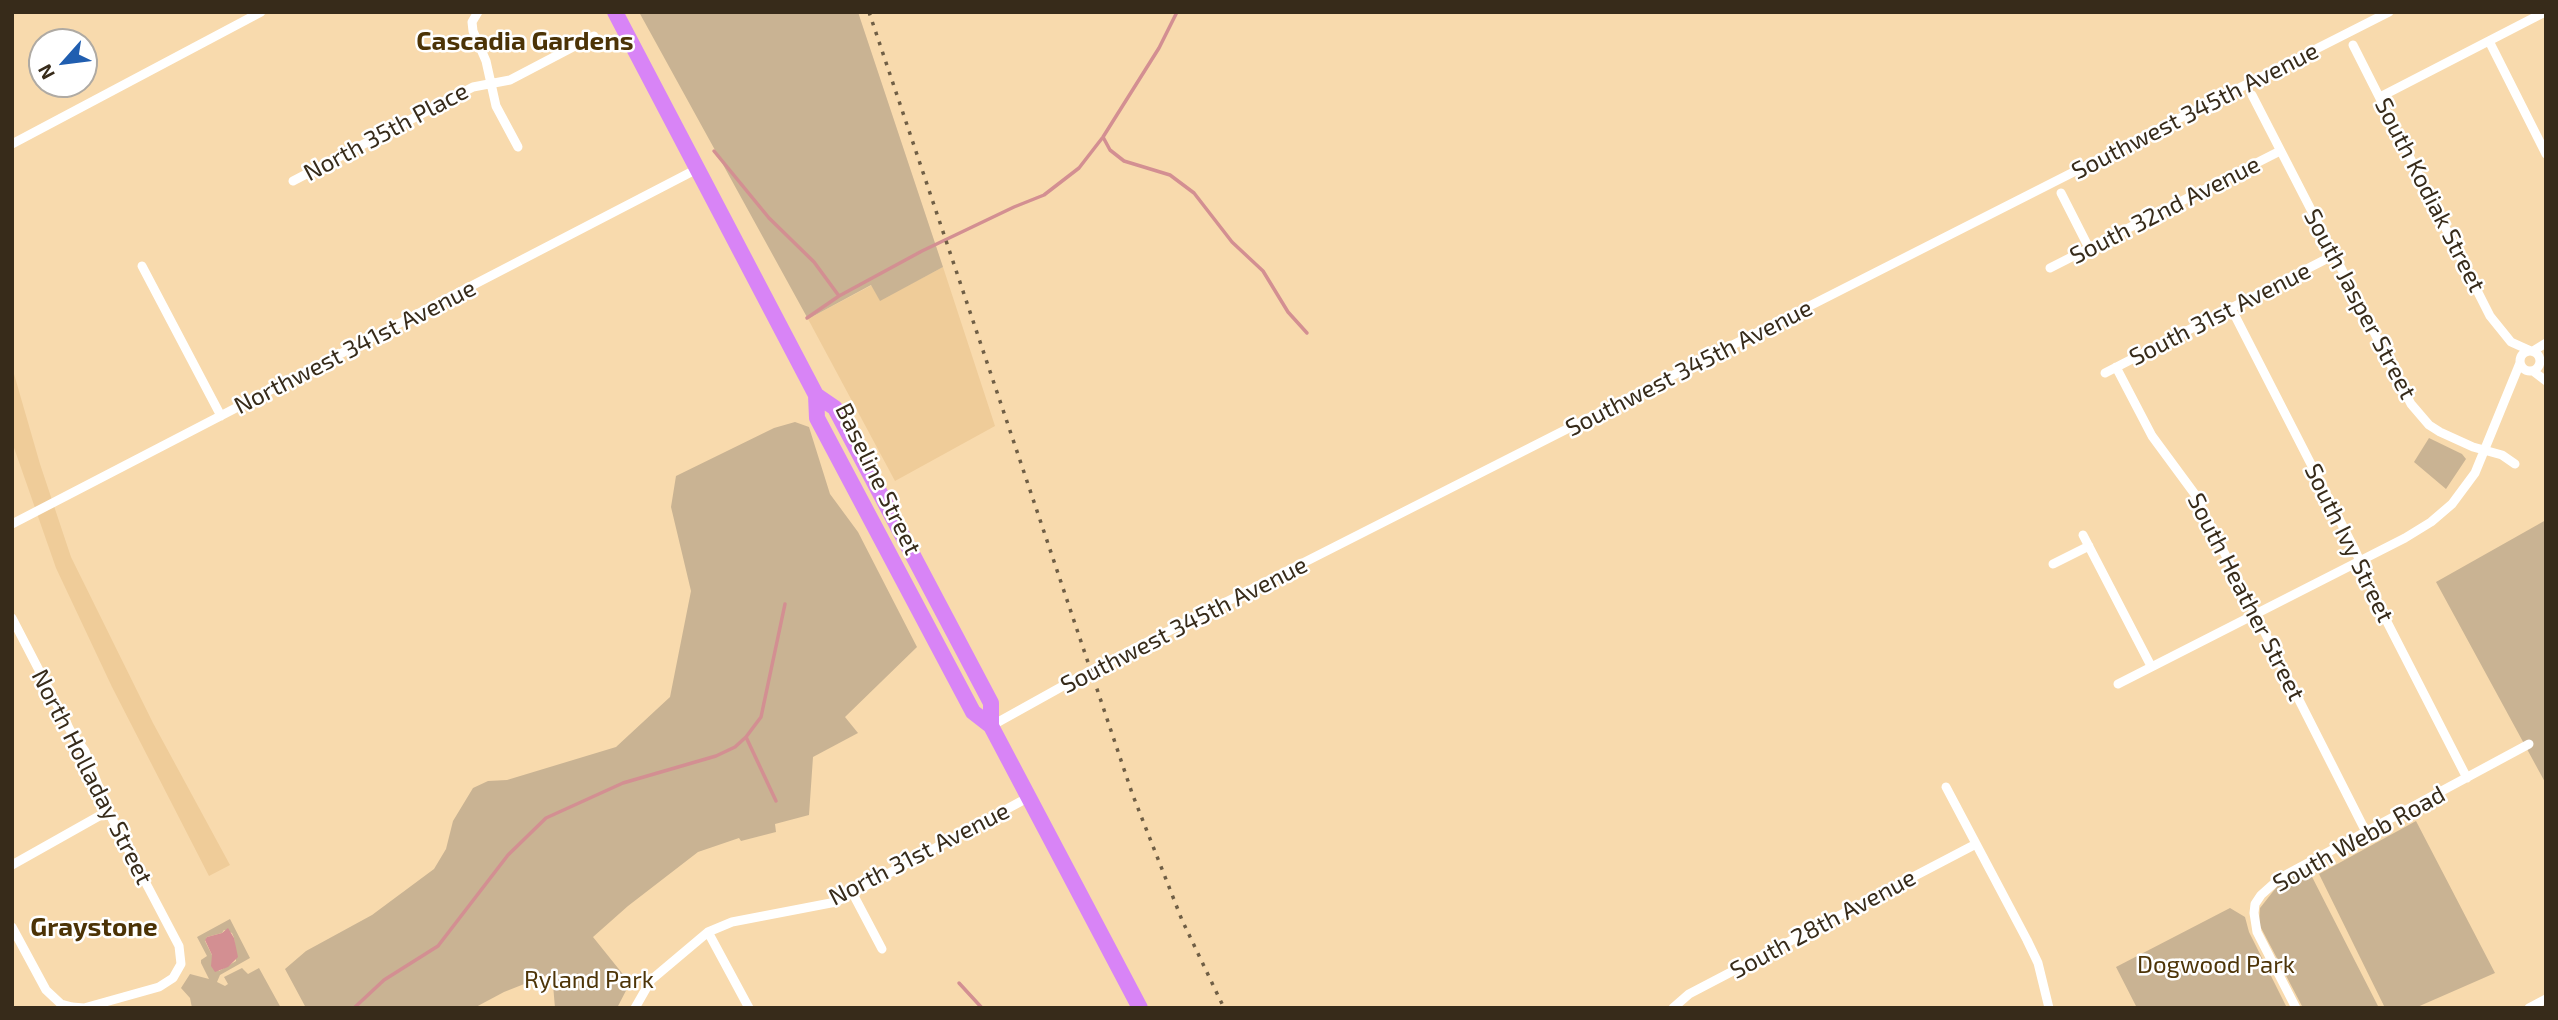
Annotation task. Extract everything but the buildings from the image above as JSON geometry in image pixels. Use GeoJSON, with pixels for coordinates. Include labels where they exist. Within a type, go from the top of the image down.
{"type":"FeatureCollection","features":[{"type":"Feature","properties":{"kind":"highway","name":"Baseline Street"},"geometry":{"type":"LineString","coordinates":[[615,12],[816,395],[817,418],[823,430],[973,712],[991,726],[1140,1008]]}},
{"type":"Feature","properties":{"kind":"street"},"geometry":{"type":"LineString","coordinates":[[12,144],[261,12]]}},
{"type":"Feature","properties":{"kind":"street"},"geometry":{"type":"LineString","coordinates":[[478,12],[472,22],[472,31],[483,54],[496,106],[518,147]]}},
{"type":"Feature","properties":{"kind":"street","name":"Southwest 345th Avenue"},"geometry":{"type":"LineString","coordinates":[[991,726],[1090,671],[2389,12]]}},
{"type":"Feature","properties":{"kind":"street"},"geometry":{"type":"LineString","coordinates":[[2380,97],[2545,12]]}},
{"type":"Feature","properties":{"kind":"street","name":"North 35th Place"},"geometry":{"type":"LineString","coordinates":[[293,181],[473,86],[510,80],[594,36]]}},
{"type":"Feature","properties":{"kind":"street"},"geometry":{"type":"LineString","coordinates":[[2489,41],[2546,153]]}},
{"type":"Feature","properties":{"kind":"street","name":"South Kodiak Street"},"geometry":{"type":"LineString","coordinates":[[2353,45],[2490,316],[2511,342],[2520,361]]}},
{"type":"Feature","properties":{"kind":"street","name":"South Jasper Street"},"geometry":{"type":"LineString","coordinates":[[2252,95],[2405,395],[2431,427],[2452,439],[2502,455],[2515,464]]}},
{"type":"Feature","properties":{"kind":"street","name":"South 32nd Avenue"},"geometry":{"type":"LineString","coordinates":[[2050,268],[2280,151]]}},
{"type":"Feature","properties":{"kind":"street","name":"Northwest 341st Avenue"},"geometry":{"type":"LineString","coordinates":[[12,524],[697,169]]}},
{"type":"Feature","properties":{"kind":"street"},"geometry":{"type":"LineString","coordinates":[[2061,193],[2089,248]]}},
{"type":"Feature","properties":{"kind":"street","name":"South 31st Avenue"},"geometry":{"type":"LineString","coordinates":[[2105,373],[2334,255]]}},
{"type":"Feature","properties":{"kind":"street"},"geometry":{"type":"LineString","coordinates":[[142,266],[221,416]]}},
{"type":"Feature","properties":{"kind":"street","name":"South Ivy Street"},"geometry":{"type":"LineString","coordinates":[[2231,308],[2467,778]]}},
{"type":"Feature","properties":{"kind":"street","name":"South Kodiak Street"},"geometry":{"type":"LineString","coordinates":[[2511,342],[2532,351]]}},
{"type":"Feature","properties":{"kind":"street"},"geometry":{"type":"LineString","coordinates":[[2118,684],[2421,529],[2442,514],[2462,492],[2475,472],[2525,352],[2546,343]]}},
{"type":"Feature","properties":{"kind":"street"},"geometry":{"type":"LineString","coordinates":[[2532,351],[2537,354],[2538,364],[2546,381]]}},
{"type":"Feature","properties":{"kind":"street"},"geometry":{"type":"LineString","coordinates":[[2520,361],[2524,369],[2538,364]]}},
{"type":"Feature","properties":{"kind":"street"},"geometry":{"type":"LineString","coordinates":[[2514,382],[2538,364]]}},
{"type":"Feature","properties":{"kind":"street"},"geometry":{"type":"LineString","coordinates":[[2538,364],[2546,373]]}},
{"type":"Feature","properties":{"kind":"street","name":"South Heather Street"},"geometry":{"type":"LineString","coordinates":[[2116,367],[2152,436],[2194,492],[2366,832]]}},
{"type":"Feature","properties":{"kind":"street"},"geometry":{"type":"LineString","coordinates":[[2083,535],[2151,666]]}},
{"type":"Feature","properties":{"kind":"street"},"geometry":{"type":"LineString","coordinates":[[2053,564],[2089,546]]}},
{"type":"Feature","properties":{"kind":"street","name":"North Holladay Street"},"geometry":{"type":"LineString","coordinates":[[12,618],[70,730],[85,751],[108,811],[180,946],[181,959],[176,974],[169,982],[159,987],[84,1008],[72,1007],[61,1004],[46,990],[12,927]]}},
{"type":"Feature","properties":{"kind":"street","name":"South Webb Road"},"geometry":{"type":"LineString","coordinates":[[2296,1008],[2254,923],[2255,904],[2261,895],[2280,878],[2529,744]]}},
{"type":"Feature","properties":{"kind":"street"},"geometry":{"type":"LineString","coordinates":[[1945,787],[2038,964],[2049,1008]]}},
{"type":"Feature","properties":{"kind":"street","name":"North 31st Avenue"},"geometry":{"type":"LineString","coordinates":[[635,1008],[651,980],[708,932],[732,922],[836,902],[1029,797]]}},
{"type":"Feature","properties":{"kind":"street"},"geometry":{"type":"LineString","coordinates":[[12,864],[108,811]]}},
{"type":"Feature","properties":{"kind":"street","name":"South 28th Avenue"},"geometry":{"type":"LineString","coordinates":[[1673,1008],[1689,994],[1976,844]]}},
{"type":"Feature","properties":{"kind":"street"},"geometry":{"type":"LineString","coordinates":[[853,894],[882,949]]}},
{"type":"Feature","properties":{"kind":"street"},"geometry":{"type":"LineString","coordinates":[[708,932],[749,1008]]}},
{"type":"Feature","properties":{"kind":"street"},"geometry":{"type":"LineString","coordinates":[[2529,1008],[2546,999]]}},
{"type":"Feature","properties":{"kind":"shaded area"},"geometry":{"type":"Polygon","coordinates":[[[943,267],[995,426],[895,481],[808,319],[872,285],[880,300],[943,267]]]}},
{"type":"Feature","properties":{"kind":"shaded area"},"geometry":{"type":"Polygon","coordinates":[[[12,367],[71,557],[153,723],[230,865],[209,876],[112,687],[56,568],[12,442],[12,367]]]}},
{"type":"Feature","properties":{"kind":"shaded area"},"geometry":{"type":"Polygon","coordinates":[[[228,928],[234,938],[238,957],[228,967],[215,972],[211,966],[212,955],[205,940],[228,928]]]}},
{"type":"Feature","properties":{"kind":"green space"},"geometry":{"type":"Polygon","coordinates":[[[639,12],[858,12],[943,267],[880,301],[871,285],[808,319],[639,12]]]}},
{"type":"Feature","properties":{"kind":"green space","name":"Ryland Park"},"geometry":{"type":"Polygon","coordinates":[[[795,422],[809,427],[830,494],[858,532],[917,647],[845,717],[858,733],[813,757],[809,815],[775,824],[776,832],[741,841],[739,838],[698,852],[593,937],[630,983],[617,1008],[555,1008],[552,973],[504,992],[474,1008],[306,1008],[285,969],[306,951],[372,915],[434,869],[446,849],[453,821],[473,788],[488,781],[507,780],[616,747],[670,697],[691,591],[671,507],[676,476],[774,428],[795,422]]]}},
{"type":"Feature","properties":{"kind":"green space"},"geometry":{"type":"Polygon","coordinates":[[[2429,438],[2462,454],[2466,459],[2446,489],[2414,462],[2429,438]]]}},
{"type":"Feature","properties":{"kind":"green space"},"geometry":{"type":"Polygon","coordinates":[[[2546,520],[2546,784],[2436,582],[2546,520]]]}},
{"type":"Feature","properties":{"kind":"green space"},"geometry":{"type":"Polygon","coordinates":[[[2416,821],[2495,973],[2415,1008],[2385,1008],[2319,874],[2416,821]]]}},
{"type":"Feature","properties":{"kind":"green space","name":"Dogwood Park"},"geometry":{"type":"Polygon","coordinates":[[[2307,867],[2379,1008],[2303,1008],[2259,924],[2260,908],[2279,884],[2307,867]]]}},
{"type":"Feature","properties":{"kind":"green space","name":"Dogwood Park"},"geometry":{"type":"Polygon","coordinates":[[[2230,908],[2245,917],[2249,932],[2287,1008],[2137,1008],[2116,967],[2230,908]]]}},
{"type":"Feature","properties":{"kind":"green space"},"geometry":{"type":"Polygon","coordinates":[[[230,919],[250,958],[220,975],[217,982],[225,986],[228,984],[224,977],[242,968],[248,974],[259,968],[281,1008],[192,1008],[190,998],[181,988],[190,974],[209,979],[201,963],[207,956],[197,937],[230,919]],[[224,930],[207,937],[205,941],[212,961],[219,971],[236,961],[232,933],[224,930]]]}},
{"type":"Feature","properties":{"kind":"waterway"},"geometry":{"type":"LineString","coordinates":[[807,318],[839,296],[922,251],[1044,195],[1079,168],[1103,137],[1159,48],[1177,12]]}},
{"type":"Feature","properties":{"kind":"waterway"},"geometry":{"type":"LineString","coordinates":[[1103,137],[1110,150],[1124,161],[1170,175],[1194,193],[1232,242],[1263,271],[1288,312],[1307,333]]}},
{"type":"Feature","properties":{"kind":"waterway"},"geometry":{"type":"LineString","coordinates":[[714,151],[769,218],[814,262],[839,296]]}},
{"type":"Feature","properties":{"kind":"waterway"},"geometry":{"type":"LineString","coordinates":[[354,1008],[384,980],[438,946],[508,855],[546,818],[623,783],[716,756],[735,747],[746,737],[761,717],[785,604]]}},
{"type":"Feature","properties":{"kind":"waterway"},"geometry":{"type":"LineString","coordinates":[[746,737],[776,801]]}},
{"type":"Feature","properties":{"kind":"waterway"},"geometry":{"type":"LineString","coordinates":[[959,983],[982,1008]]}},
{"type":"Feature","properties":{"kind":"railway"},"geometry":{"type":"LineString","coordinates":[[869,12],[1132,793],[1182,920],[1224,1008]]}},
{"type":"Feature","properties":{"kind":"district","name":"Cascadia Gardens"},"geometry":{"type":"Point","coordinates":[525,41]}},
{"type":"Feature","properties":{"kind":"district","name":"Graystone"},"geometry":{"type":"Point","coordinates":[94,927]}}]}
